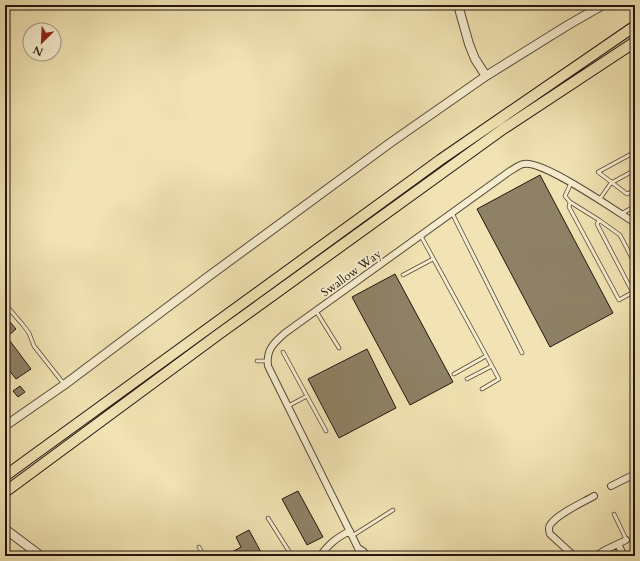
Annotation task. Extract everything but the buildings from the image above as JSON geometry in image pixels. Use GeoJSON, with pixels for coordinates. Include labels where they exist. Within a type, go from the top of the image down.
{"type":"FeatureCollection","features":[{"type":"Feature","properties":{"kind":"highway"},"geometry":{"type":"LineString","coordinates":[[5,476],[440,160],[635,26]]}},
{"type":"Feature","properties":{"kind":"highway"},"geometry":{"type":"LineString","coordinates":[[5,492],[219,334],[503,129],[635,42]]}},
{"type":"Feature","properties":{"kind":"street"},"geometry":{"type":"LineString","coordinates":[[458,5],[469,44],[475,58],[486,76]]}},
{"type":"Feature","properties":{"kind":"street"},"geometry":{"type":"LineString","coordinates":[[5,426],[240,253],[486,76],[603,5]]}},
{"type":"Feature","properties":{"kind":"street","name":"Swallow Way"},"geometry":{"type":"LineString","coordinates":[[267,361],[268,354],[275,342],[286,333],[510,171],[524,164],[537,166],[549,171],[635,223]]}},
{"type":"Feature","properties":{"kind":"street"},"geometry":{"type":"LineString","coordinates":[[267,361],[268,366],[358,548],[360,556]]}},
{"type":"Feature","properties":{"kind":"street"},"geometry":{"type":"LineString","coordinates":[[611,486],[635,474]]}},
{"type":"Feature","properties":{"kind":"street"},"geometry":{"type":"LineString","coordinates":[[574,556],[550,534],[550,525],[558,516],[594,496]]}},
{"type":"Feature","properties":{"kind":"street"},"geometry":{"type":"LineString","coordinates":[[5,529],[41,556]]}},
{"type":"Feature","properties":{"kind":"street"},"geometry":{"type":"LineString","coordinates":[[320,556],[327,546],[340,536],[351,534]]}},
{"type":"Feature","properties":{"kind":"street"},"geometry":{"type":"LineString","coordinates":[[596,556],[626,540]]}},
{"type":"Feature","properties":{"kind":"street"},"geometry":{"type":"LineString","coordinates":[[618,544],[624,556]]}},
{"type":"Feature","properties":{"kind":"street"},"geometry":{"type":"LineString","coordinates":[[358,548],[367,556]]}},
{"type":"Feature","properties":{"kind":"lane"},"geometry":{"type":"LineString","coordinates":[[635,152],[598,172],[627,194],[635,190]]}},
{"type":"Feature","properties":{"kind":"lane"},"geometry":{"type":"LineString","coordinates":[[599,200],[611,183],[635,170]]}},
{"type":"Feature","properties":{"kind":"lane"},"geometry":{"type":"LineString","coordinates":[[571,183],[565,196],[570,202],[620,235],[635,264]]}},
{"type":"Feature","properties":{"kind":"lane"},"geometry":{"type":"LineString","coordinates":[[570,202],[569,207],[619,300],[634,292],[597,224],[598,220]]}},
{"type":"Feature","properties":{"kind":"lane"},"geometry":{"type":"LineString","coordinates":[[621,214],[635,206]]}},
{"type":"Feature","properties":{"kind":"lane"},"geometry":{"type":"LineString","coordinates":[[452,213],[522,353]]}},
{"type":"Feature","properties":{"kind":"lane"},"geometry":{"type":"LineString","coordinates":[[420,236],[499,379],[482,389]]}},
{"type":"Feature","properties":{"kind":"lane"},"geometry":{"type":"LineString","coordinates":[[403,275],[433,259]]}},
{"type":"Feature","properties":{"kind":"lane"},"geometry":{"type":"LineString","coordinates":[[5,304],[29,333],[34,346],[64,384]]}},
{"type":"Feature","properties":{"kind":"lane"},"geometry":{"type":"LineString","coordinates":[[316,311],[339,348]]}},
{"type":"Feature","properties":{"kind":"lane"},"geometry":{"type":"LineString","coordinates":[[283,352],[326,431]]}},
{"type":"Feature","properties":{"kind":"lane"},"geometry":{"type":"LineString","coordinates":[[454,374],[486,356]]}},
{"type":"Feature","properties":{"kind":"lane"},"geometry":{"type":"LineString","coordinates":[[257,361],[267,361]]}},
{"type":"Feature","properties":{"kind":"lane"},"geometry":{"type":"LineString","coordinates":[[467,379],[492,366]]}},
{"type":"Feature","properties":{"kind":"lane"},"geometry":{"type":"LineString","coordinates":[[288,406],[307,396]]}},
{"type":"Feature","properties":{"kind":"lane"},"geometry":{"type":"LineString","coordinates":[[351,534],[393,510]]}},
{"type":"Feature","properties":{"kind":"lane"},"geometry":{"type":"LineString","coordinates":[[614,514],[626,540]]}},
{"type":"Feature","properties":{"kind":"lane"},"geometry":{"type":"LineString","coordinates":[[268,518],[292,556]]}},
{"type":"Feature","properties":{"kind":"lane"},"geometry":{"type":"LineString","coordinates":[[199,547],[204,556]]}}]}
